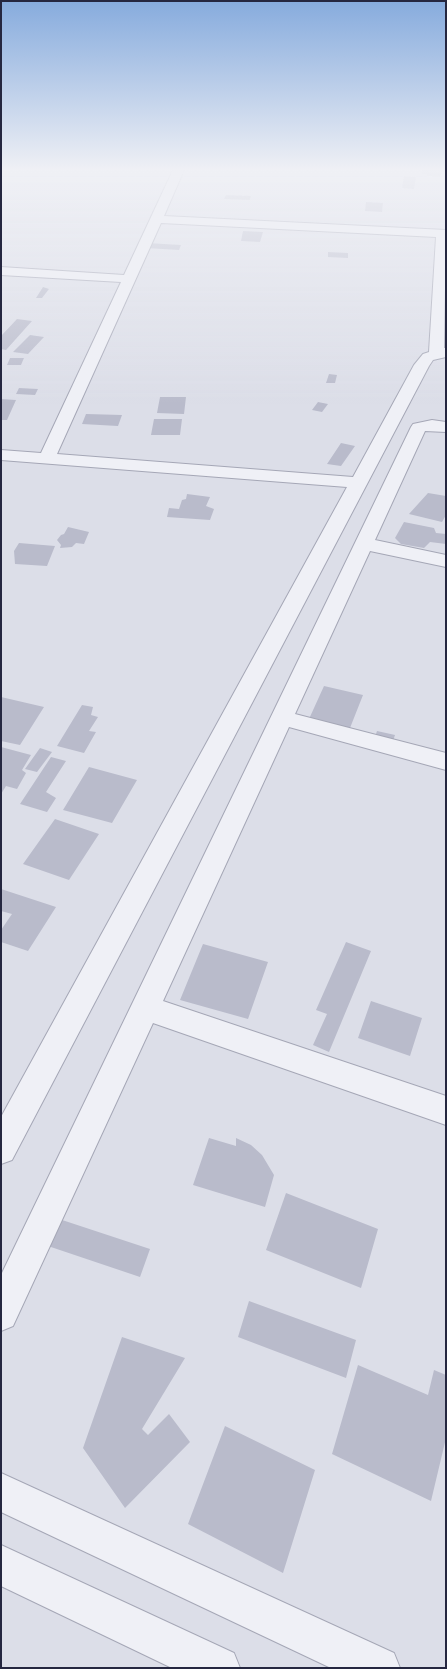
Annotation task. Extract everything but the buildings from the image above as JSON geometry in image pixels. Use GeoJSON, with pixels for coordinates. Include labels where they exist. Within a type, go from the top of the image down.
{"type":"FeatureCollection","features":[{"type":"Feature","properties":{"kind":"street"},"geometry":{"type":"LineString","coordinates":[[47,458],[144,248]]}},
{"type":"Feature","properties":{"kind":"street"},"geometry":{"type":"LineString","coordinates":[[1,1149],[422,365],[428,357],[441,353],[444,248]]}},
{"type":"Feature","properties":{"kind":"street"},"geometry":{"type":"LineString","coordinates":[[1,271],[130,279]]}},
{"type":"Feature","properties":{"kind":"street"},"geometry":{"type":"LineString","coordinates":[[1,1314],[284,718],[419,427],[432,425],[446,427]]}},
{"type":"Feature","properties":{"kind":"street"},"geometry":{"type":"LineString","coordinates":[[1,455],[360,483]]}},
{"type":"Feature","properties":{"kind":"street"},"geometry":{"type":"LineString","coordinates":[[365,544],[446,561]]}},
{"type":"Feature","properties":{"kind":"street"},"geometry":{"type":"LineString","coordinates":[[284,718],[446,762]]}},
{"type":"Feature","properties":{"kind":"street"},"geometry":{"type":"LineString","coordinates":[[145,1008],[446,1111]]}},
{"type":"Feature","properties":{"kind":"street"},"geometry":{"type":"LineString","coordinates":[[1,1492],[379,1668]]}},
{"type":"Feature","properties":{"kind":"street"},"geometry":{"type":"LineString","coordinates":[[1,1565],[219,1668]]}}]}
